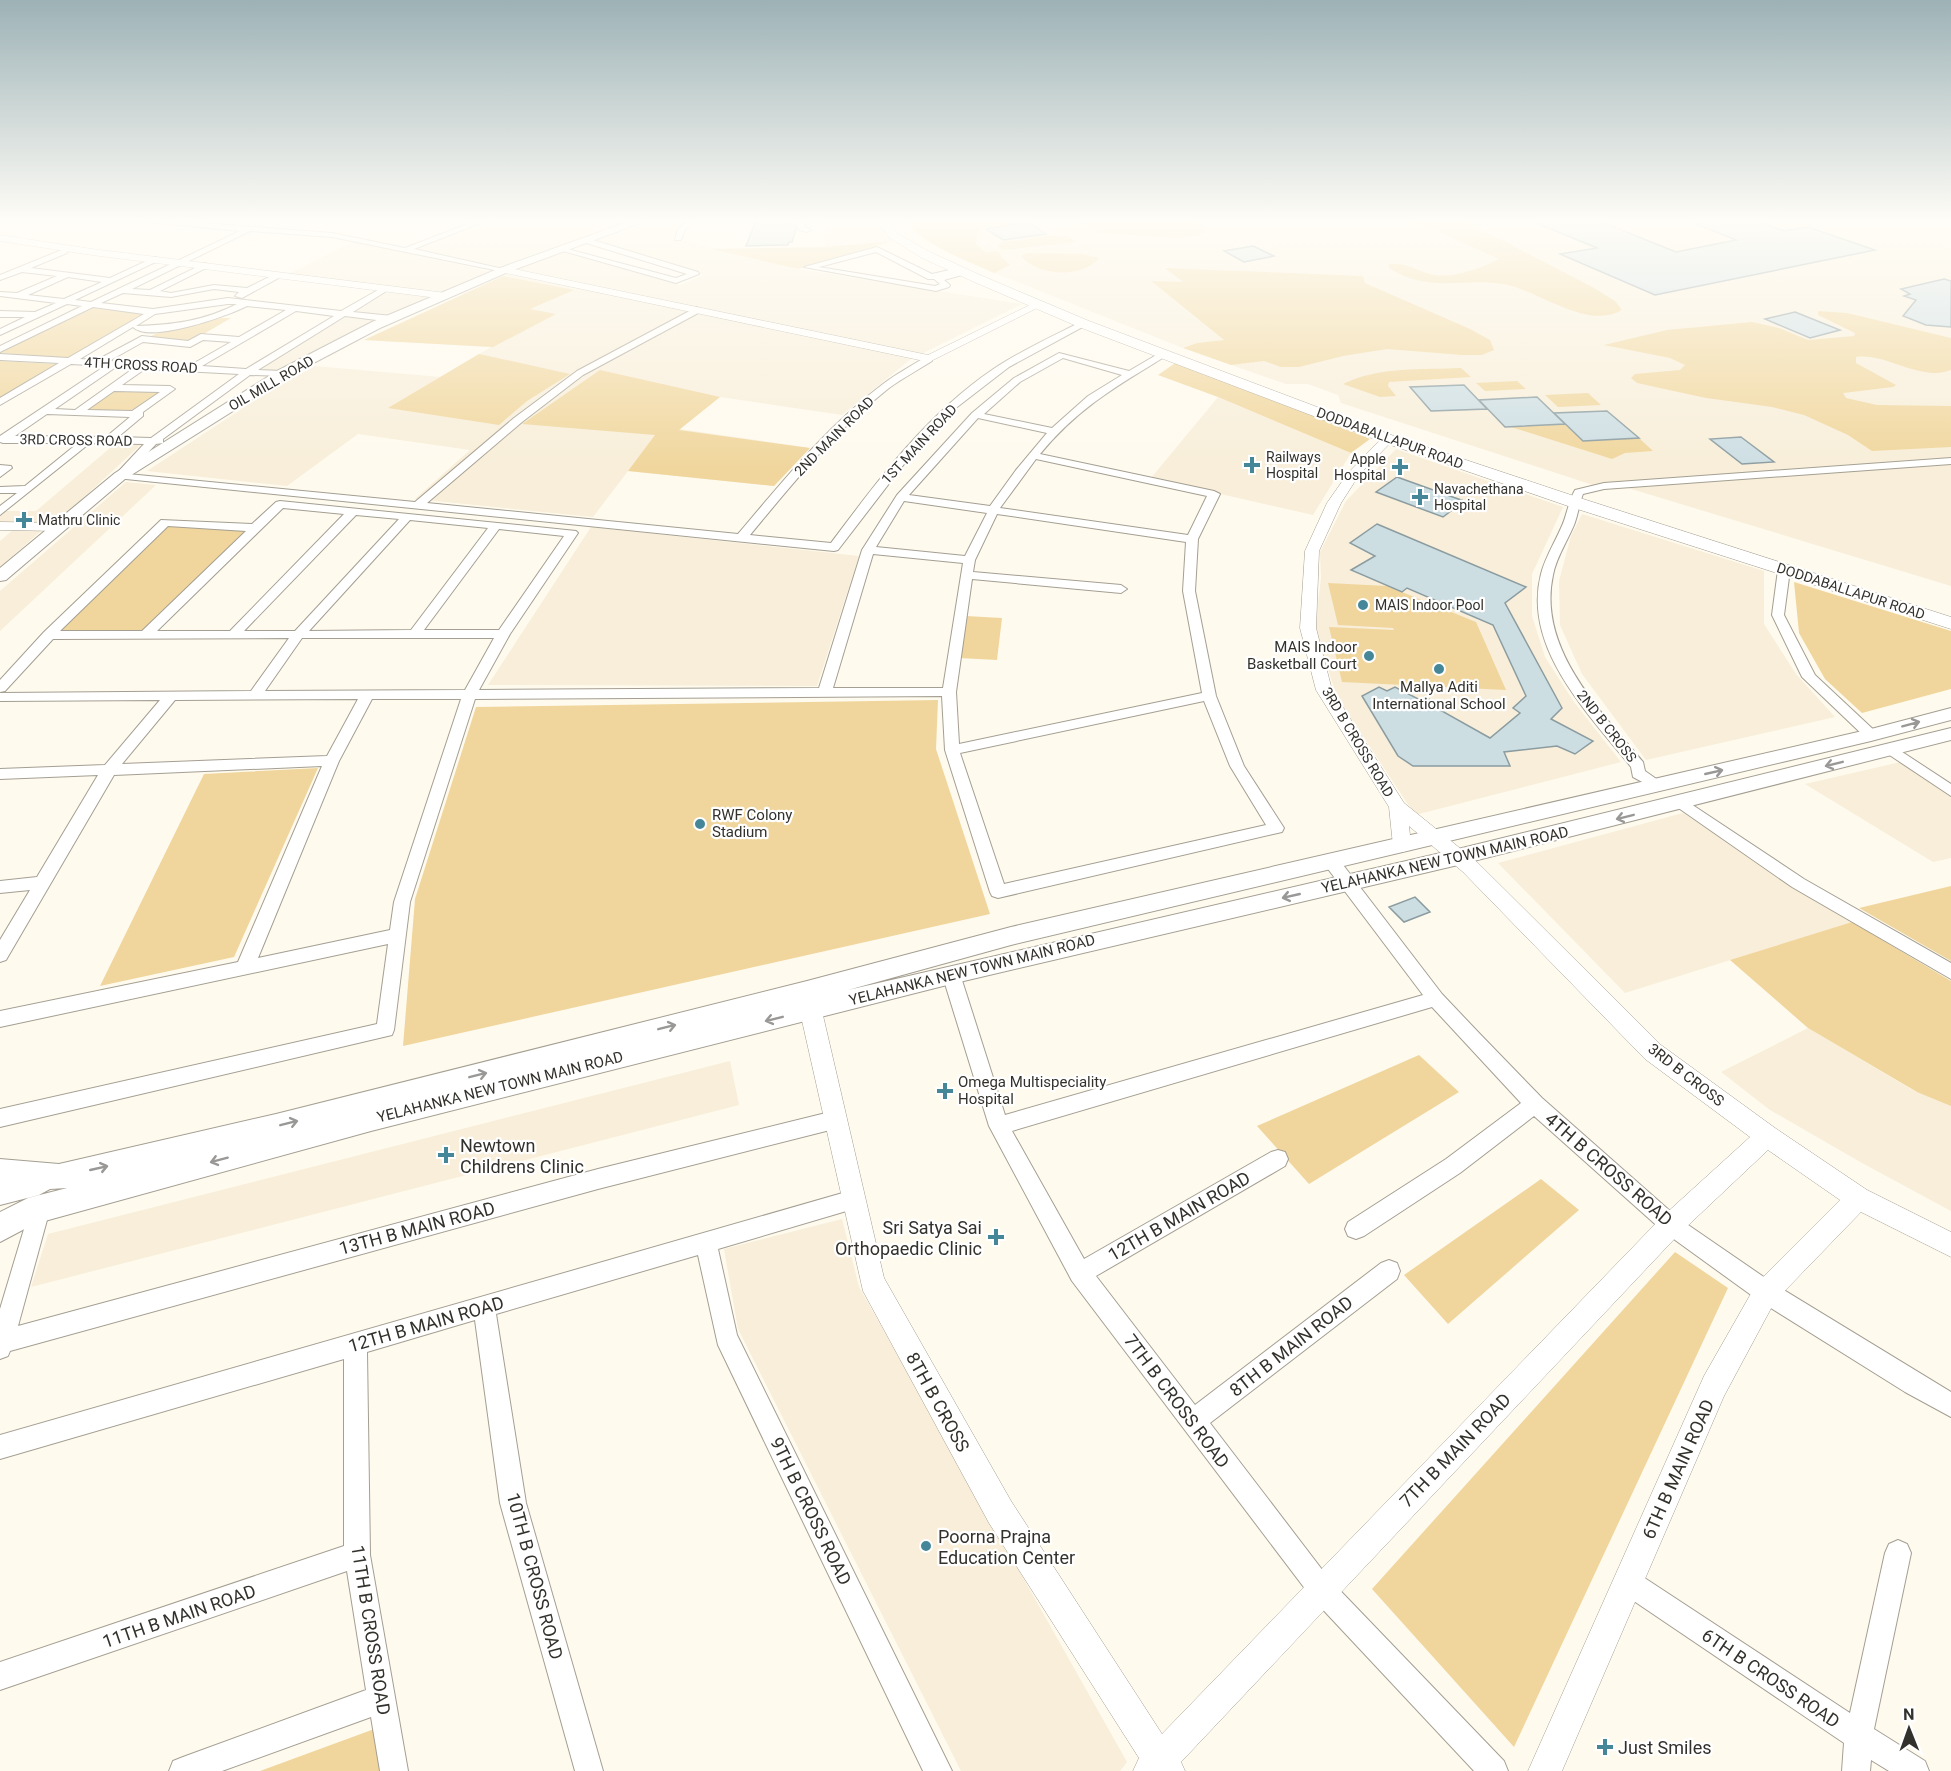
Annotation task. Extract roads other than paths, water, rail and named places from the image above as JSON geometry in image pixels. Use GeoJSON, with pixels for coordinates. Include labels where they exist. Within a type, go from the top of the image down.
{"type":"FeatureCollection","features":[{"type":"Feature","properties":{"kind":"main road","name":"OIL MILL ROAD"},"geometry":{"type":"LineString","coordinates":[[0,576],[120,476],[172,441],[282,374],[392,319],[428,304]]}},
{"type":"Feature","properties":{"kind":"main road","name":"DODDABALLAPUR ROAD"},"geometry":{"type":"LineString","coordinates":[[1052,304],[1300,398],[1576,497],[1784,570],[1951,622]]}},
{"type":"Feature","properties":{"kind":"main road","name":"DODDABALLAPUR ROAD"},"geometry":{"type":"LineString","coordinates":[[1038,305],[1388,439],[1951,609]]}},
{"type":"Feature","properties":{"kind":"main road","name":"YELAHANKA NEW TOWN MAIN ROAD"},"geometry":{"type":"LineString","coordinates":[[0,1228],[34,1211],[809,1000],[1011,936],[1870,735],[1951,714]]}},
{"type":"Feature","properties":{"kind":"main road","name":"YELAHANKA NEW TOWN MAIN ROAD"},"geometry":{"type":"LineString","coordinates":[[0,1172],[59,1177],[809,1000],[951,974],[1348,883],[1682,803],[1951,734]]}},
{"type":"Feature","properties":{"kind":"main road"},"geometry":{"type":"LineString","coordinates":[[0,1192],[59,1177]]}},
{"type":"Feature","properties":{"kind":"main road"},"geometry":{"type":"LineString","coordinates":[[0,1218],[34,1211]]}},
{"type":"Feature","properties":{"kind":"street"},"geometry":{"type":"LineString","coordinates":[[0,332],[60,304]]}},
{"type":"Feature","properties":{"kind":"street"},"geometry":{"type":"LineString","coordinates":[[77,304],[153,312],[211,304]]}},
{"type":"Feature","properties":{"kind":"street"},"geometry":{"type":"LineString","coordinates":[[0,349],[91,304]]}},
{"type":"Feature","properties":{"kind":"street"},"geometry":{"type":"LineString","coordinates":[[169,310],[171,304]]}},
{"type":"Feature","properties":{"kind":"street"},"geometry":{"type":"LineString","coordinates":[[223,316],[245,304]]}},
{"type":"Feature","properties":{"kind":"street"},"geometry":{"type":"LineString","coordinates":[[251,304],[392,319]]}},
{"type":"Feature","properties":{"kind":"street"},"geometry":{"type":"LineString","coordinates":[[120,476],[153,441],[248,372],[359,304]]}},
{"type":"Feature","properties":{"kind":"street"},"geometry":{"type":"LineString","coordinates":[[666,304],[929,359]]}},
{"type":"Feature","properties":{"kind":"street","name":"2ND MAIN ROAD"},"geometry":{"type":"LineString","coordinates":[[741,538],[789,481],[849,417],[887,385],[929,359],[1038,305]]}},
{"type":"Feature","properties":{"kind":"street"},"geometry":{"type":"LineString","coordinates":[[192,368],[294,309]]}},
{"type":"Feature","properties":{"kind":"street"},"geometry":{"type":"LineString","coordinates":[[417,506],[518,420],[580,373],[697,310]]}},
{"type":"Feature","properties":{"kind":"street"},"geometry":{"type":"LineString","coordinates":[[0,402],[153,312]]}},
{"type":"Feature","properties":{"kind":"street"},"geometry":{"type":"LineString","coordinates":[[2,314],[35,315]]}},
{"type":"Feature","properties":{"kind":"street"},"geometry":{"type":"LineString","coordinates":[[127,327],[160,329],[223,316],[235,317],[190,344],[142,339]]}},
{"type":"Feature","properties":{"kind":"street","name":"1ST MAIN ROAD"},"geometry":{"type":"LineString","coordinates":[[741,538],[834,547],[928,430],[962,398],[994,373],[1040,345],[1084,324]]}},
{"type":"Feature","properties":{"kind":"street"},"geometry":{"type":"LineString","coordinates":[[99,363],[160,329]]}},
{"type":"Feature","properties":{"kind":"street"},"geometry":{"type":"LineString","coordinates":[[201,337],[240,340]]}},
{"type":"Feature","properties":{"kind":"street"},"geometry":{"type":"LineString","coordinates":[[1035,456],[1214,494],[1192,539],[1189,591],[1209,696],[1237,766],[1276,828],[998,892],[952,750],[949,692],[969,560],[994,509],[1020,472],[1054,431],[1091,398],[1163,354]]}},
{"type":"Feature","properties":{"kind":"street"},"geometry":{"type":"LineString","coordinates":[[825,692],[868,550],[901,497],[976,415],[1017,380],[1062,355],[1132,375]]}},
{"type":"Feature","properties":{"kind":"street","name":"4TH CROSS ROAD"},"geometry":{"type":"LineString","coordinates":[[0,357],[282,374]]}},
{"type":"Feature","properties":{"kind":"street"},"geometry":{"type":"LineString","coordinates":[[1,440],[114,364]]}},
{"type":"Feature","properties":{"kind":"street"},"geometry":{"type":"LineString","coordinates":[[77,413],[143,366]]}},
{"type":"Feature","properties":{"kind":"street"},"geometry":{"type":"LineString","coordinates":[[110,388],[170,389],[134,414]]}},
{"type":"Feature","properties":{"kind":"street"},"geometry":{"type":"LineString","coordinates":[[43,411],[139,414],[108,441]]}},
{"type":"Feature","properties":{"kind":"street"},"geometry":{"type":"LineString","coordinates":[[976,415],[1054,431]]}},
{"type":"Feature","properties":{"kind":"street","name":"3RD B CROSS ROAD"},"geometry":{"type":"LineString","coordinates":[[1388,439],[1354,473],[1334,503],[1312,551],[1308,628],[1324,690],[1398,807],[1458,857]]}},
{"type":"Feature","properties":{"kind":"street","name":"3RD CROSS ROAD"},"geometry":{"type":"LineString","coordinates":[[1,440],[172,441]]}},
{"type":"Feature","properties":{"kind":"street"},"geometry":{"type":"LineString","coordinates":[[0,512],[88,440]]}},
{"type":"Feature","properties":{"kind":"street"},"geometry":{"type":"LineString","coordinates":[[1576,497],[1604,486],[1951,461]]}},
{"type":"Feature","properties":{"kind":"street"},"geometry":{"type":"LineString","coordinates":[[0,468],[7,468],[0,474]]}},
{"type":"Feature","properties":{"kind":"street"},"geometry":{"type":"LineString","coordinates":[[120,476],[741,538]]}},
{"type":"Feature","properties":{"kind":"street"},"geometry":{"type":"LineString","coordinates":[[0,490],[27,489]]}},
{"type":"Feature","properties":{"kind":"street"},"geometry":{"type":"LineString","coordinates":[[901,497],[1192,539]]}},
{"type":"Feature","properties":{"kind":"street","name":"2ND B CROSS"},"geometry":{"type":"LineString","coordinates":[[1576,497],[1573,515],[1546,577],[1544,618],[1559,658],[1586,703],[1638,766],[1638,773],[1657,785]]}},
{"type":"Feature","properties":{"kind":"street"},"geometry":{"type":"LineString","coordinates":[[0,1118],[385,1030],[402,902],[470,694],[503,634],[572,533],[280,504],[145,634]]}},
{"type":"Feature","properties":{"kind":"street"},"geometry":{"type":"LineString","coordinates":[[234,634],[354,511]]}},
{"type":"Feature","properties":{"kind":"street"},"geometry":{"type":"LineString","coordinates":[[255,695],[299,634],[407,517]]}},
{"type":"Feature","properties":{"kind":"street"},"geometry":{"type":"LineString","coordinates":[[0,688],[49,634],[165,522],[256,528]]}},
{"type":"Feature","properties":{"kind":"street"},"geometry":{"type":"LineString","coordinates":[[414,634],[496,525]]}},
{"type":"Feature","properties":{"kind":"street"},"geometry":{"type":"LineString","coordinates":[[0,526],[59,527]]}},
{"type":"Feature","properties":{"kind":"street"},"geometry":{"type":"LineString","coordinates":[[868,550],[969,560]]}},
{"type":"Feature","properties":{"kind":"street"},"geometry":{"type":"LineString","coordinates":[[1784,570],[1778,615],[1809,677],[1870,735]]}},
{"type":"Feature","properties":{"kind":"street"},"geometry":{"type":"LineString","coordinates":[[967,575],[1121,589]]}},
{"type":"Feature","properties":{"kind":"street"},"geometry":{"type":"LineString","coordinates":[[49,634],[503,634]]}},
{"type":"Feature","properties":{"kind":"street"},"geometry":{"type":"LineString","coordinates":[[0,697],[949,692]]}},
{"type":"Feature","properties":{"kind":"street"},"geometry":{"type":"LineString","coordinates":[[245,967],[332,761],[367,695]]}},
{"type":"Feature","properties":{"kind":"street"},"geometry":{"type":"LineString","coordinates":[[0,955],[40,883],[109,770],[171,696]]}},
{"type":"Feature","properties":{"kind":"street"},"geometry":{"type":"LineString","coordinates":[[952,750],[1209,696]]}},
{"type":"Feature","properties":{"kind":"street"},"geometry":{"type":"LineString","coordinates":[[1890,749],[1951,791]]}},
{"type":"Feature","properties":{"kind":"street"},"geometry":{"type":"LineString","coordinates":[[0,774],[332,761]]}},
{"type":"Feature","properties":{"kind":"street"},"geometry":{"type":"LineString","coordinates":[[1682,803],[1798,883],[1951,972]]}},
{"type":"Feature","properties":{"kind":"street"},"geometry":{"type":"LineString","coordinates":[[1398,807],[1402,844]]}},
{"type":"Feature","properties":{"kind":"street","name":"3RD B CROSS"},"geometry":{"type":"LineString","coordinates":[[1458,857],[1653,1052],[1767,1136],[1858,1198],[1951,1245]]}},
{"type":"Feature","properties":{"kind":"street","name":"4TH B CROSS ROAD"},"geometry":{"type":"LineString","coordinates":[[1331,861],[1436,999],[1535,1104],[1671,1225],[1766,1292],[1913,1384],[1951,1405]]}},
{"type":"Feature","properties":{"kind":"street"},"geometry":{"type":"LineString","coordinates":[[0,888],[40,883]]}},
{"type":"Feature","properties":{"kind":"street"},"geometry":{"type":"LineString","coordinates":[[0,1019],[398,935]]}},
{"type":"Feature","properties":{"kind":"street","name":"7TH B CROSS ROAD"},"geometry":{"type":"LineString","coordinates":[[951,974],[999,1126],[1080,1273],[1321,1589],[1494,1771]]}},
{"type":"Feature","properties":{"kind":"street"},"geometry":{"type":"LineString","coordinates":[[999,1126],[1436,999]]}},
{"type":"Feature","properties":{"kind":"street","name":"8TH B CROSS"},"geometry":{"type":"LineString","coordinates":[[809,1000],[872,1282],[1000,1512],[1159,1767]]}},
{"type":"Feature","properties":{"kind":"street"},"geometry":{"type":"LineString","coordinates":[[1356,1229],[1453,1166],[1535,1104]]}},
{"type":"Feature","properties":{"kind":"street","name":"13TH B MAIN ROAD"},"geometry":{"type":"LineString","coordinates":[[1,1344],[598,1179],[834,1120]]}},
{"type":"Feature","properties":{"kind":"street","name":"7TH B MAIN ROAD"},"geometry":{"type":"LineString","coordinates":[[1159,1767],[1321,1589],[1671,1225],[1767,1136]]}},
{"type":"Feature","properties":{"kind":"street","name":"12TH B MAIN ROAD"},"geometry":{"type":"LineString","coordinates":[[1080,1273],[1278,1159]]}},
{"type":"Feature","properties":{"kind":"street","name":"6TH B MAIN ROAD"},"geometry":{"type":"LineString","coordinates":[[1545,1771],[1714,1386],[1766,1292],[1858,1198]]}},
{"type":"Feature","properties":{"kind":"street","name":"12TH B MAIN ROAD"},"geometry":{"type":"LineString","coordinates":[[0,1447],[853,1200]]}},
{"type":"Feature","properties":{"kind":"street"},"geometry":{"type":"LineString","coordinates":[[1,1344],[34,1211]]}},
{"type":"Feature","properties":{"kind":"street","name":"9TH B CROSS ROAD"},"geometry":{"type":"LineString","coordinates":[[706,1243],[726,1337],[938,1771]]}},
{"type":"Feature","properties":{"kind":"street","name":"8TH B MAIN ROAD"},"geometry":{"type":"LineString","coordinates":[[1193,1421],[1389,1271]]}},
{"type":"Feature","properties":{"kind":"street","name":"10TH B CROSS ROAD"},"geometry":{"type":"LineString","coordinates":[[484,1307],[513,1503],[589,1771]]}},
{"type":"Feature","properties":{"kind":"street","name":"11TH B CROSS ROAD"},"geometry":{"type":"LineString","coordinates":[[355,1344],[357,1555],[394,1771]]}},
{"type":"Feature","properties":{"kind":"street"},"geometry":{"type":"LineString","coordinates":[[1856,1771],[1859,1736],[1898,1553]]}},
{"type":"Feature","properties":{"kind":"street","name":"11TH B MAIN ROAD"},"geometry":{"type":"LineString","coordinates":[[0,1676],[357,1555]]}},
{"type":"Feature","properties":{"kind":"street","name":"6TH B CROSS ROAD"},"geometry":{"type":"LineString","coordinates":[[1628,1582],[1915,1771]]}},
{"type":"Feature","properties":{"kind":"street"},"geometry":{"type":"LineString","coordinates":[[183,1771],[381,1699]]}},
{"type":"Feature","properties":{"kind":"place","name":"Railways Hospital"},"geometry":{"type":"Point","coordinates":[1252,465]}},
{"type":"Feature","properties":{"kind":"place","name":"Apple Hospital"},"geometry":{"type":"Point","coordinates":[1400,467]}},
{"type":"Feature","properties":{"kind":"place","name":"Navachethana Hospital"},"geometry":{"type":"Point","coordinates":[1420,497]}},
{"type":"Feature","properties":{"kind":"place","name":"Mathru Clinic"},"geometry":{"type":"Point","coordinates":[24,520]}},
{"type":"Feature","properties":{"kind":"place","name":"MAIS Indoor Pool"},"geometry":{"type":"Point","coordinates":[1363,605]}},
{"type":"Feature","properties":{"kind":"place","name":"MAIS Indoor Basketball Court"},"geometry":{"type":"Point","coordinates":[1369,656]}},
{"type":"Feature","properties":{"kind":"place","name":"Mallya Aditi International School"},"geometry":{"type":"Point","coordinates":[1439,669]}},
{"type":"Feature","properties":{"kind":"place","name":"RWF Colony Stadium"},"geometry":{"type":"Point","coordinates":[700,824]}},
{"type":"Feature","properties":{"kind":"place","name":"Omega Multispeciality Hospital"},"geometry":{"type":"Point","coordinates":[945,1091]}},
{"type":"Feature","properties":{"kind":"place","name":"Newtown Childrens Clinic"},"geometry":{"type":"Point","coordinates":[446,1155]}},
{"type":"Feature","properties":{"kind":"place","name":"Sri Satya Sai Orthopaedic Clinic"},"geometry":{"type":"Point","coordinates":[996,1237]}},
{"type":"Feature","properties":{"kind":"place","name":"Poorna Prajna Education Center"},"geometry":{"type":"Point","coordinates":[926,1546]}},
{"type":"Feature","properties":{"kind":"place","name":"Just Smiles"},"geometry":{"type":"Point","coordinates":[1605,1747]}}]}
